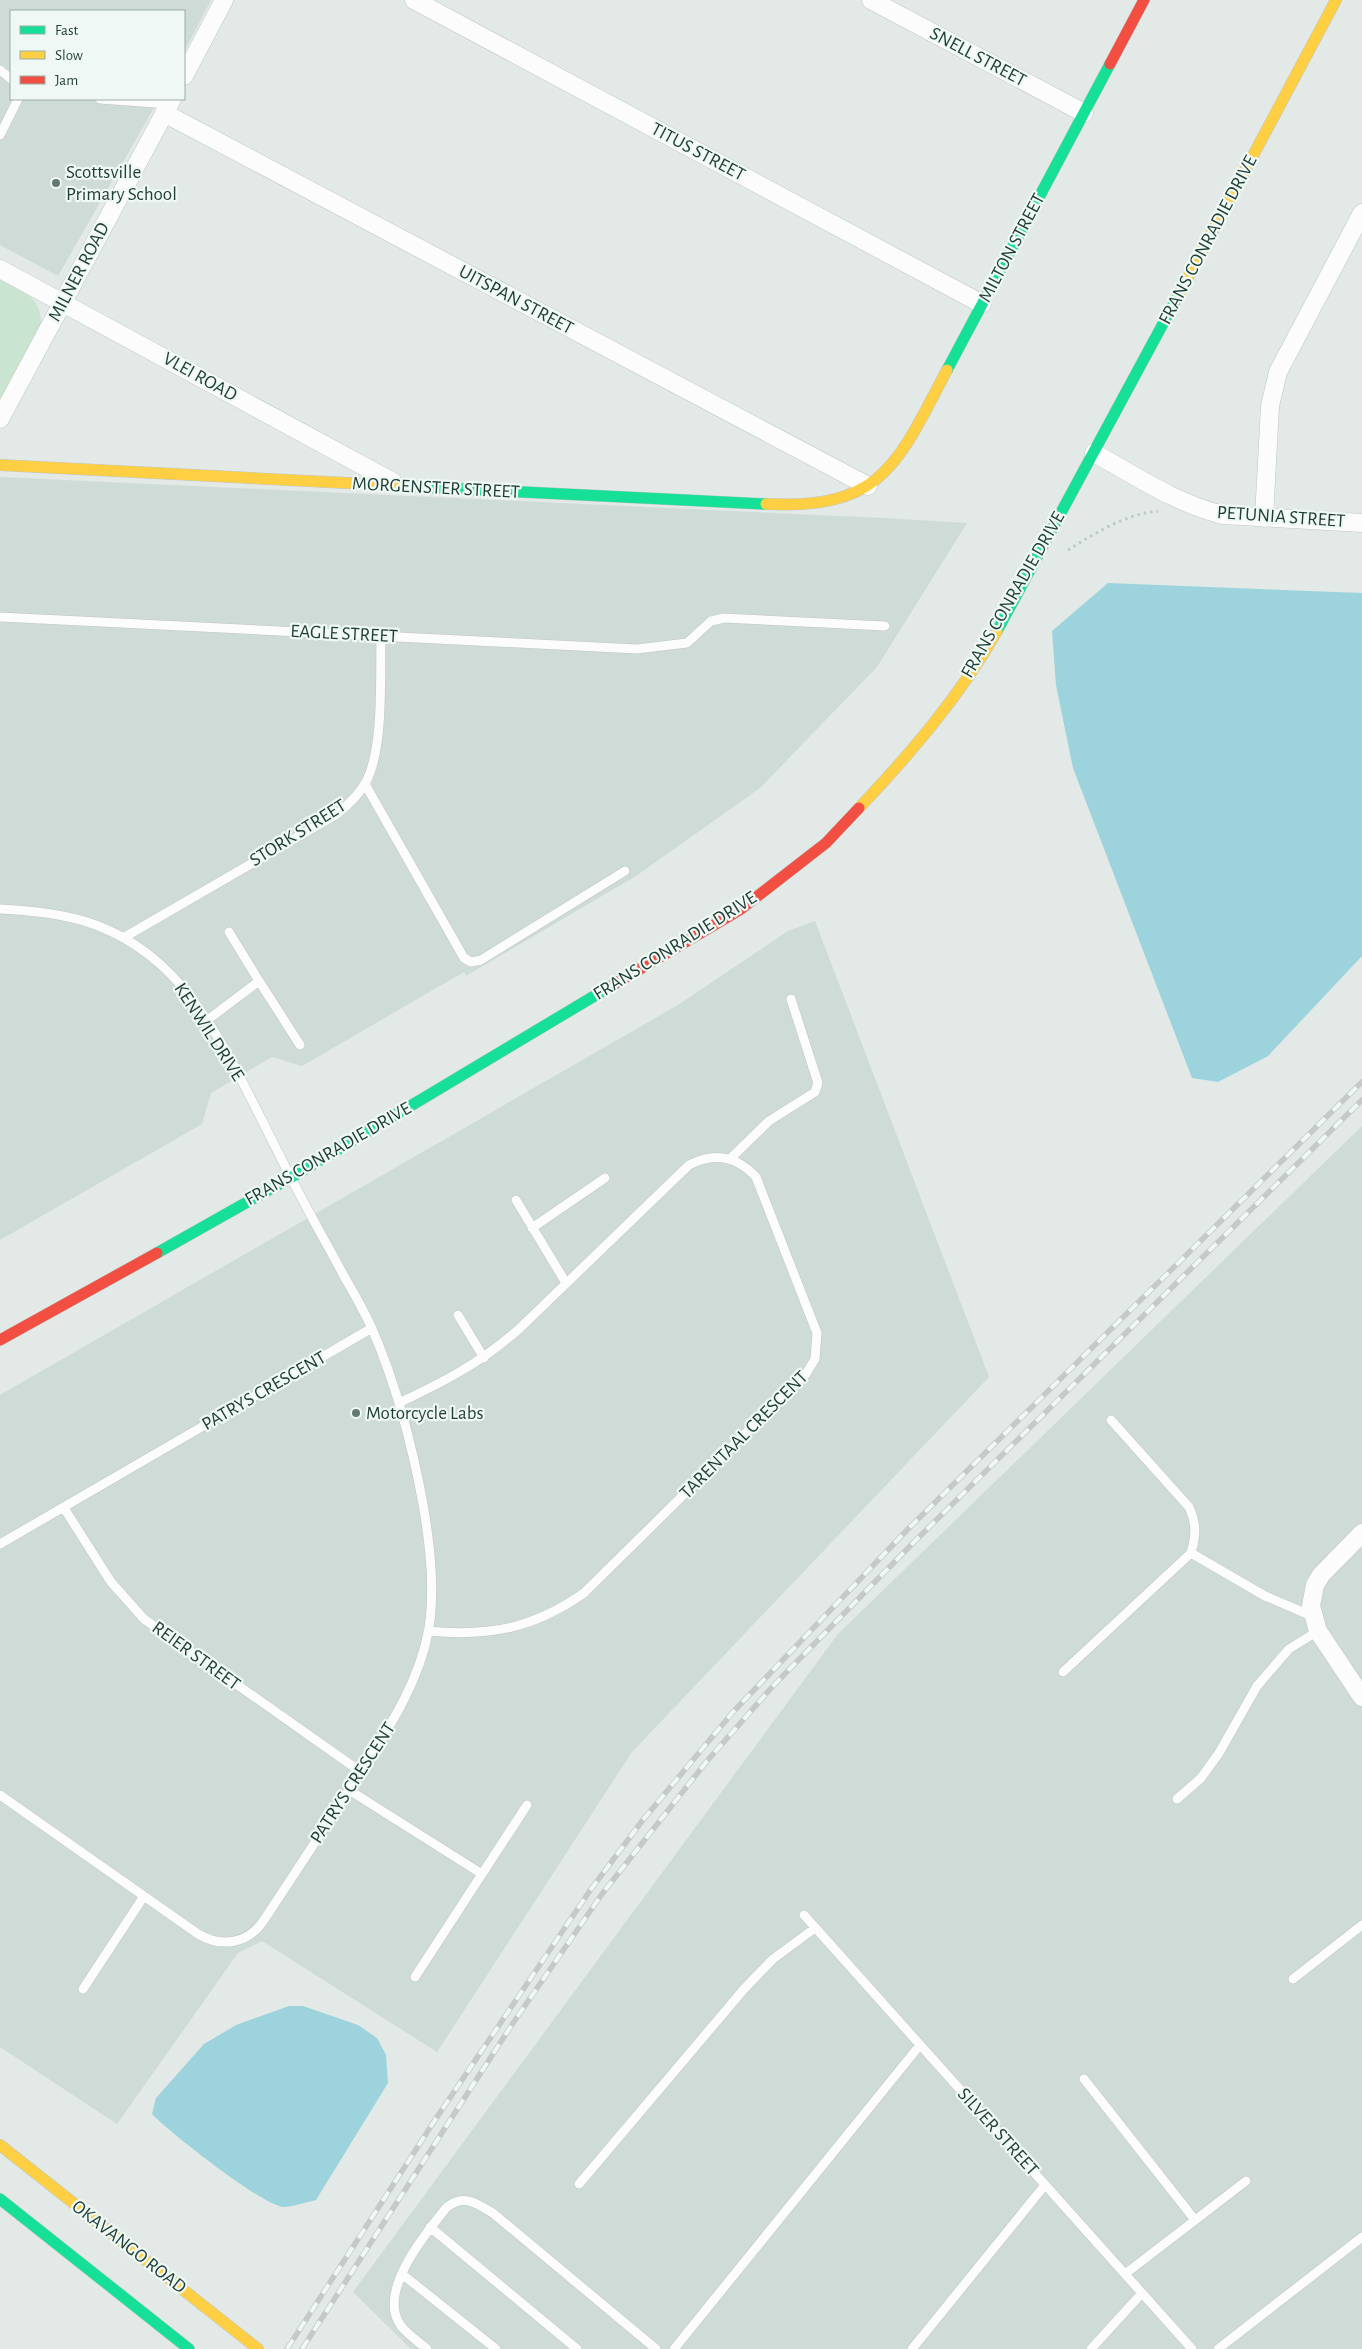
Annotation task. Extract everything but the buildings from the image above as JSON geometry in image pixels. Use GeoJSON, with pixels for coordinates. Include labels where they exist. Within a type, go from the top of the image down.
{"type":"FeatureCollection","features":[{"type":"Feature","properties":{"kind":"street"},"geometry":{"type":"LineString","coordinates":[[185,74],[224,0]]}},
{"type":"Feature","properties":{"kind":"street","name":"TITUS STREET"},"geometry":{"type":"LineString","coordinates":[[414,0],[982,304]]}},
{"type":"Feature","properties":{"kind":"street","name":"SNELL STREET"},"geometry":{"type":"LineString","coordinates":[[871,0],[1084,114]]}},
{"type":"Feature","properties":{"kind":"street","name":"MILTON STREET"},"geometry":{"type":"LineString","coordinates":[[868,486],[890,469],[902,452],[1144,0]]}},
{"type":"Feature","properties":{"kind":"street","name":"FRANS CONRADIE DRIVE"},"geometry":{"type":"LineString","coordinates":[[0,1340],[290,1178],[741,909],[826,843],[896,769],[936,722],[990,643],[1094,453],[1333,1]]}},
{"type":"Feature","properties":{"kind":"street","name":"MILNER ROAD"},"geometry":{"type":"LineString","coordinates":[[0,419],[168,105]]}},
{"type":"Feature","properties":{"kind":"street","name":"UITSPAN STREET"},"geometry":{"type":"LineString","coordinates":[[168,105],[868,486]]}},
{"type":"Feature","properties":{"kind":"street"},"geometry":{"type":"LineString","coordinates":[[1264,518],[1270,406],[1278,372],[1362,213]]}},
{"type":"Feature","properties":{"kind":"street","name":"VLEI ROAD"},"geometry":{"type":"LineString","coordinates":[[0,269],[399,486]]}},
{"type":"Feature","properties":{"kind":"street","name":"PETUNIA STREET"},"geometry":{"type":"LineString","coordinates":[[1094,453],[1170,497],[1203,510],[1223,515],[1362,523]]}},
{"type":"Feature","properties":{"kind":"street","name":"MORGENSTER STREET"},"geometry":{"type":"LineString","coordinates":[[0,465],[797,506],[834,502],[868,486]]}},
{"type":"Feature","properties":{"kind":"street"},"geometry":{"type":"LineString","coordinates":[[1362,1533],[1321,1575],[1312,1596],[1315,1623],[1362,1697]]}},
{"type":"Feature","properties":{"kind":"street","name":"OKAVANGO ROAD"},"geometry":{"type":"LineString","coordinates":[[0,2145],[258,2349]]}},
{"type":"Feature","properties":{"kind":"street"},"geometry":{"type":"LineString","coordinates":[[0,2199],[189,2349]]}},
{"type":"Feature","properties":{"kind":"lane"},"geometry":{"type":"LineString","coordinates":[[0,70],[10,78]]}},
{"type":"Feature","properties":{"kind":"lane"},"geometry":{"type":"LineString","coordinates":[[0,136],[18,100]]}},
{"type":"Feature","properties":{"kind":"lane"},"geometry":{"type":"LineString","coordinates":[[111,100],[168,105]]}},
{"type":"Feature","properties":{"kind":"lane","name":"EAGLE STREET"},"geometry":{"type":"LineString","coordinates":[[0,617],[637,649],[687,643],[711,621],[724,618],[885,626]]}},
{"type":"Feature","properties":{"kind":"lane","name":"STORK STREET"},"geometry":{"type":"LineString","coordinates":[[123,938],[337,814],[348,805],[365,784],[376,752],[381,636]]}},
{"type":"Feature","properties":{"kind":"lane"},"geometry":{"type":"LineString","coordinates":[[365,784],[464,958],[472,962],[481,960],[625,871]]}},
{"type":"Feature","properties":{"kind":"lane","name":"KENWIL DRIVE"},"geometry":{"type":"LineString","coordinates":[[0,909],[45,911],[65,915],[105,928],[143,950],[178,982],[206,1021],[233,1066],[290,1178]]}},
{"type":"Feature","properties":{"kind":"lane"},"geometry":{"type":"LineString","coordinates":[[229,932],[300,1045]]}},
{"type":"Feature","properties":{"kind":"lane"},"geometry":{"type":"LineString","coordinates":[[206,1021],[259,981]]}},
{"type":"Feature","properties":{"kind":"lane"},"geometry":{"type":"LineString","coordinates":[[401,1402],[444,1382],[484,1358],[519,1329],[689,1165],[709,1157],[730,1159],[769,1120],[815,1092],[818,1083],[791,999]]}},
{"type":"Feature","properties":{"kind":"lane","name":"TARENTAAL CRESCENT"},"geometry":{"type":"LineString","coordinates":[[428,1631],[471,1634],[501,1630],[529,1623],[567,1605],[600,1579],[811,1367],[818,1350],[817,1333],[762,1187],[749,1169],[730,1159]]}},
{"type":"Feature","properties":{"kind":"lane","name":"PATRYS CRESCENT"},"geometry":{"type":"LineString","coordinates":[[0,1795],[206,1939],[226,1943],[244,1939],[259,1928],[388,1730],[411,1688],[428,1631],[432,1593],[430,1557],[419,1483],[401,1402],[372,1328],[290,1178]]}},
{"type":"Feature","properties":{"kind":"lane"},"geometry":{"type":"LineString","coordinates":[[532,1228],[605,1178]]}},
{"type":"Feature","properties":{"kind":"lane"},"geometry":{"type":"LineString","coordinates":[[516,1200],[566,1283]]}},
{"type":"Feature","properties":{"kind":"lane"},"geometry":{"type":"LineString","coordinates":[[458,1315],[484,1358]]}},
{"type":"Feature","properties":{"kind":"lane","name":"PATRYS CRESCENT"},"geometry":{"type":"LineString","coordinates":[[0,1544],[372,1328]]}},
{"type":"Feature","properties":{"kind":"lane"},"geometry":{"type":"LineString","coordinates":[[1063,1672],[1191,1553],[1197,1533],[1195,1520],[1189,1507],[1111,1420]]}},
{"type":"Feature","properties":{"kind":"lane","name":"REIER STREET"},"geometry":{"type":"LineString","coordinates":[[64,1508],[111,1582],[144,1619],[360,1772]]}},
{"type":"Feature","properties":{"kind":"lane"},"geometry":{"type":"LineString","coordinates":[[1177,1799],[1201,1778],[1219,1753],[1257,1686],[1288,1649],[1315,1623],[1191,1553]]}},
{"type":"Feature","properties":{"kind":"lane"},"geometry":{"type":"LineString","coordinates":[[349,1790],[482,1874]]}},
{"type":"Feature","properties":{"kind":"lane"},"geometry":{"type":"LineString","coordinates":[[415,1977],[527,1805]]}},
{"type":"Feature","properties":{"kind":"lane"},"geometry":{"type":"LineString","coordinates":[[83,1989],[144,1896]]}},
{"type":"Feature","properties":{"kind":"lane","name":"SILVER STREET"},"geometry":{"type":"LineString","coordinates":[[804,1915],[1192,2349]]}},
{"type":"Feature","properties":{"kind":"lane"},"geometry":{"type":"LineString","coordinates":[[1294,1979],[1362,1925]]}},
{"type":"Feature","properties":{"kind":"lane"},"geometry":{"type":"LineString","coordinates":[[579,2184],[744,1989],[773,1959],[815,1928]]}},
{"type":"Feature","properties":{"kind":"lane"},"geometry":{"type":"LineString","coordinates":[[674,2349],[920,2045]]}},
{"type":"Feature","properties":{"kind":"lane"},"geometry":{"type":"LineString","coordinates":[[1084,2079],[1195,2220]]}},
{"type":"Feature","properties":{"kind":"lane"},"geometry":{"type":"LineString","coordinates":[[1125,2274],[1246,2181]]}},
{"type":"Feature","properties":{"kind":"lane"},"geometry":{"type":"LineString","coordinates":[[912,2349],[1045,2185]]}},
{"type":"Feature","properties":{"kind":"lane"},"geometry":{"type":"LineString","coordinates":[[427,2349],[401,2326],[395,2310],[395,2296],[402,2274],[430,2227],[453,2202],[468,2200],[476,2202],[494,2214],[656,2349]]}},
{"type":"Feature","properties":{"kind":"lane"},"geometry":{"type":"LineString","coordinates":[[430,2227],[577,2349]]}},
{"type":"Feature","properties":{"kind":"lane"},"geometry":{"type":"LineString","coordinates":[[1218,2349],[1362,2237]]}},
{"type":"Feature","properties":{"kind":"lane"},"geometry":{"type":"LineString","coordinates":[[402,2274],[496,2349]]}},
{"type":"Feature","properties":{"kind":"lane"},"geometry":{"type":"LineString","coordinates":[[1091,2349],[1142,2293]]}},
{"type":"Feature","properties":{"kind":"path"},"geometry":{"type":"LineString","coordinates":[[1067,551],[1107,527],[1136,516],[1160,510]]}},
{"type":"Feature","properties":{"kind":"shaded area","name":"Scottsville Primary School"},"geometry":{"type":"Polygon","coordinates":[[[0,0],[211,0],[185,50],[185,10],[10,10],[10,100],[158,100],[58,276],[0,245],[0,0]]]}},
{"type":"Feature","properties":{"kind":"shaded area"},"geometry":{"type":"Polygon","coordinates":[[[0,477],[967,523],[877,667],[760,788],[636,876],[466,976],[464,972],[302,1066],[272,1057],[211,1093],[202,1124],[0,1240],[0,477]]]}},
{"type":"Feature","properties":{"kind":"shaded area"},"geometry":{"type":"Polygon","coordinates":[[[815,921],[989,1377],[632,1752],[437,2052],[262,1941],[238,1953],[117,2124],[0,2047],[0,1395],[678,1005],[788,931],[815,921]]]}},
{"type":"Feature","properties":{"kind":"shaded area"},"geometry":{"type":"Polygon","coordinates":[[[1362,1126],[1362,2349],[411,2349],[353,2292],[838,1634],[1362,1126]]]}},
{"type":"Feature","properties":{"kind":"green space"},"geometry":{"type":"Polygon","coordinates":[[[0,278],[22,291],[34,301],[38,308],[41,325],[0,401],[0,278]]]}},
{"type":"Feature","properties":{"kind":"water"},"geometry":{"type":"Polygon","coordinates":[[[1108,583],[1362,593],[1362,956],[1268,1056],[1218,1082],[1192,1078],[1073,768],[1056,685],[1052,631],[1108,583]]]}},
{"type":"Feature","properties":{"kind":"water"},"geometry":{"type":"Polygon","coordinates":[[[289,2006],[303,2006],[358,2025],[377,2038],[386,2055],[388,2083],[316,2200],[283,2207],[256,2194],[237,2181],[195,2151],[152,2114],[156,2098],[204,2044],[236,2025],[289,2006]]]}},
{"type":"Feature","properties":{"kind":"railway"},"geometry":{"type":"LineString","coordinates":[[287,2349],[435,2120],[589,1892],[642,1821],[733,1712],[907,1530],[1362,1082]]}},
{"type":"Feature","properties":{"kind":"railway"},"geometry":{"type":"LineString","coordinates":[[302,2349],[513,2023],[602,1894],[707,1761],[773,1686],[915,1541],[1362,1100]]}},
{"type":"Feature","properties":{"kind":"traffic: fast"},"geometry":{"type":"LineString","coordinates":[[947,370],[1110,64]]}},
{"type":"Feature","properties":{"kind":"traffic: fast"},"geometry":{"type":"LineString","coordinates":[[997,631],[1178,296]]}},
{"type":"Feature","properties":{"kind":"traffic: fast"},"geometry":{"type":"LineString","coordinates":[[425,487],[766,504]]}},
{"type":"Feature","properties":{"kind":"traffic: fast"},"geometry":{"type":"LineString","coordinates":[[157,1253],[290,1178],[606,989]]}},
{"type":"Feature","properties":{"kind":"traffic: fast"},"geometry":{"type":"LineString","coordinates":[[0,2199],[189,2349]]}},
{"type":"Feature","properties":{"kind":"traffic: slow"},"geometry":{"type":"LineString","coordinates":[[1178,296],[1336,0]]}},
{"type":"Feature","properties":{"kind":"traffic: slow"},"geometry":{"type":"LineString","coordinates":[[766,504],[806,504],[837,499],[862,488],[882,474],[915,431],[947,370]]}},
{"type":"Feature","properties":{"kind":"traffic: slow"},"geometry":{"type":"LineString","coordinates":[[0,465],[425,487]]}},
{"type":"Feature","properties":{"kind":"traffic: slow"},"geometry":{"type":"LineString","coordinates":[[859,808],[897,767],[951,701],[997,631]]}},
{"type":"Feature","properties":{"kind":"traffic: slow"},"geometry":{"type":"LineString","coordinates":[[0,2145],[258,2349]]}},
{"type":"Feature","properties":{"kind":"traffic: jam"},"geometry":{"type":"LineString","coordinates":[[1110,64],[1144,0]]}},
{"type":"Feature","properties":{"kind":"traffic: jam"},"geometry":{"type":"LineString","coordinates":[[606,989],[741,909],[826,843],[859,808]]}},
{"type":"Feature","properties":{"kind":"traffic: jam"},"geometry":{"type":"LineString","coordinates":[[0,1340],[157,1253]]}},
{"type":"Feature","properties":{"kind":"place","name":"Scottsville Primary School"},"geometry":{"type":"Point","coordinates":[56,183]}},
{"type":"Feature","properties":{"kind":"place","name":"Motorcycle Labs"},"geometry":{"type":"Point","coordinates":[356,1413]}}]}
